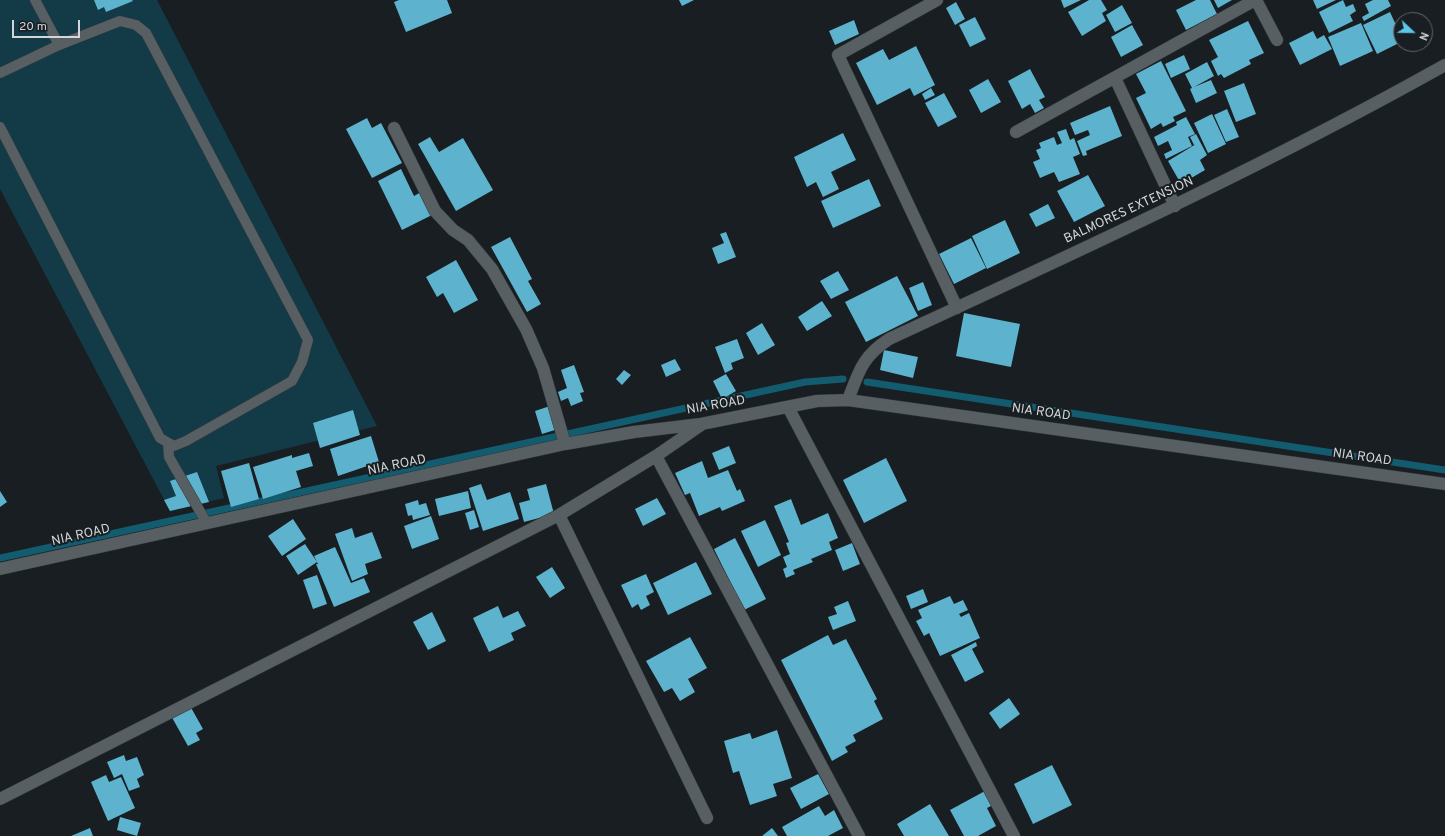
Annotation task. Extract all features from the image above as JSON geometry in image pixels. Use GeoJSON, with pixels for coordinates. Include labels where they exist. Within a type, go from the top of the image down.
{"type":"FeatureCollection","features":[{"type":"Feature","properties":{"kind":"street"},"geometry":{"type":"LineString","coordinates":[[937,0],[838,55],[957,308]]}},
{"type":"Feature","properties":{"kind":"street"},"geometry":{"type":"LineString","coordinates":[[1016,132],[1256,0],[1277,40]]}},
{"type":"Feature","properties":{"kind":"street","name":"BALMORES EXTENSION"},"geometry":{"type":"LineString","coordinates":[[848,400],[865,360],[876,348],[889,339],[1175,206],[1296,145],[1445,65]]}},
{"type":"Feature","properties":{"kind":"street"},"geometry":{"type":"LineString","coordinates":[[1115,78],[1175,206]]}},
{"type":"Feature","properties":{"kind":"street"},"geometry":{"type":"LineString","coordinates":[[394,128],[435,211],[452,230],[468,240],[492,269],[523,322],[543,368],[560,422],[565,444]]}},
{"type":"Feature","properties":{"kind":"street","name":"NIA ROAD"},"geometry":{"type":"LineString","coordinates":[[0,569],[205,520],[565,444],[634,432],[701,424],[817,401],[848,400],[1445,484]]}},
{"type":"Feature","properties":{"kind":"street"},"geometry":{"type":"LineString","coordinates":[[788,407],[1014,836]]}},
{"type":"Feature","properties":{"kind":"street"},"geometry":{"type":"LineString","coordinates":[[0,798],[558,515],[656,456],[701,424]]}},
{"type":"Feature","properties":{"kind":"street"},"geometry":{"type":"LineString","coordinates":[[656,456],[859,836]]}},
{"type":"Feature","properties":{"kind":"street"},"geometry":{"type":"LineString","coordinates":[[558,515],[707,818]]}},
{"type":"Feature","properties":{"kind":"lane"},"geometry":{"type":"LineString","coordinates":[[35,0],[59,45]]}},
{"type":"Feature","properties":{"kind":"lane"},"geometry":{"type":"LineString","coordinates":[[0,73],[59,45],[120,21],[136,25],[146,33],[308,340],[302,362],[292,381],[186,441],[174,446],[160,438],[0,127]]}},
{"type":"Feature","properties":{"kind":"lane"},"geometry":{"type":"LineString","coordinates":[[168,443],[169,457],[205,520]]}},
{"type":"Feature","properties":{"kind":"shaded area"},"geometry":{"type":"Polygon","coordinates":[[[0,0],[157,0],[377,426],[216,466],[224,498],[170,511],[0,189],[0,0]]]}},
{"type":"Feature","properties":{"kind":"building"},"geometry":{"type":"Polygon","coordinates":[[[94,0],[133,1],[106,12],[104,7],[98,10],[94,0]]]}},
{"type":"Feature","properties":{"kind":"building"},"geometry":{"type":"Polygon","coordinates":[[[399,0],[447,0],[452,13],[406,32],[394,2],[399,0]]]}},
{"type":"Feature","properties":{"kind":"building"},"geometry":{"type":"Polygon","coordinates":[[[679,0],[694,0],[682,6],[679,0]]]}},
{"type":"Feature","properties":{"kind":"building"},"geometry":{"type":"Polygon","coordinates":[[[1061,0],[1081,0],[1064,8],[1061,0]]]}},
{"type":"Feature","properties":{"kind":"building"},"geometry":{"type":"Polygon","coordinates":[[[1089,0],[1101,0],[1107,10],[1102,13],[1106,21],[1082,36],[1068,12],[1089,0]]]}},
{"type":"Feature","properties":{"kind":"building"},"geometry":{"type":"Polygon","coordinates":[[[1196,0],[1210,0],[1217,14],[1186,30],[1176,10],[1196,0]]]}},
{"type":"Feature","properties":{"kind":"building"},"geometry":{"type":"Polygon","coordinates":[[[1214,0],[1232,0],[1218,8],[1214,0]]]}},
{"type":"Feature","properties":{"kind":"building"},"geometry":{"type":"Polygon","coordinates":[[[1313,0],[1336,0],[1317,9],[1313,0]]]}},
{"type":"Feature","properties":{"kind":"building"},"geometry":{"type":"Polygon","coordinates":[[[1343,0],[1346,7],[1353,4],[1356,11],[1350,15],[1353,21],[1329,33],[1319,12],[1343,0]]]}},
{"type":"Feature","properties":{"kind":"building"},"geometry":{"type":"Polygon","coordinates":[[[1373,0],[1388,0],[1391,6],[1364,21],[1362,17],[1369,13],[1365,4],[1373,0]]]}},
{"type":"Feature","properties":{"kind":"building"},"geometry":{"type":"Polygon","coordinates":[[[956,2],[965,19],[955,25],[946,8],[956,2]]]}},
{"type":"Feature","properties":{"kind":"building"},"geometry":{"type":"Polygon","coordinates":[[[1122,5],[1132,23],[1115,32],[1106,15],[1122,5]]]}},
{"type":"Feature","properties":{"kind":"building"},"geometry":{"type":"Polygon","coordinates":[[[1390,12],[1393,19],[1393,46],[1377,54],[1363,25],[1390,12]]]}},
{"type":"Feature","properties":{"kind":"building"},"geometry":{"type":"Polygon","coordinates":[[[975,17],[986,39],[970,47],[959,25],[975,17]]]}},
{"type":"Feature","properties":{"kind":"building"},"geometry":{"type":"Polygon","coordinates":[[[854,20],[859,34],[835,45],[829,31],[854,20]]]}},
{"type":"Feature","properties":{"kind":"building"},"geometry":{"type":"Polygon","coordinates":[[[1248,21],[1264,53],[1249,60],[1251,64],[1224,78],[1221,74],[1218,76],[1211,61],[1218,57],[1209,40],[1248,21]]]}},
{"type":"Feature","properties":{"kind":"building"},"geometry":{"type":"Polygon","coordinates":[[[1361,23],[1373,51],[1340,66],[1328,37],[1361,23]]]}},
{"type":"Feature","properties":{"kind":"building"},"geometry":{"type":"Polygon","coordinates":[[[1132,25],[1143,45],[1121,57],[1111,37],[1132,25]]]}},
{"type":"Feature","properties":{"kind":"building"},"geometry":{"type":"Polygon","coordinates":[[[1313,31],[1317,39],[1324,35],[1332,49],[1300,65],[1289,43],[1313,31]]]}},
{"type":"Feature","properties":{"kind":"building"},"geometry":{"type":"Polygon","coordinates":[[[916,46],[935,85],[914,96],[910,88],[877,105],[856,63],[883,49],[889,60],[916,46]]]}},
{"type":"Feature","properties":{"kind":"building"},"geometry":{"type":"Polygon","coordinates":[[[1184,55],[1190,69],[1171,78],[1165,64],[1184,55]]]}},
{"type":"Feature","properties":{"kind":"building"},"geometry":{"type":"Polygon","coordinates":[[[1161,61],[1186,111],[1173,117],[1175,121],[1163,127],[1161,123],[1151,129],[1136,98],[1146,93],[1136,74],[1161,61]]]}},
{"type":"Feature","properties":{"kind":"building"},"geometry":{"type":"Polygon","coordinates":[[[1207,62],[1214,76],[1194,87],[1211,80],[1217,93],[1196,103],[1190,89],[1192,88],[1185,74],[1207,62]]]}},
{"type":"Feature","properties":{"kind":"building"},"geometry":{"type":"Polygon","coordinates":[[[1030,69],[1045,97],[1039,100],[1044,108],[1035,113],[1030,104],[1022,109],[1008,81],[1030,69]]]}},
{"type":"Feature","properties":{"kind":"building"},"geometry":{"type":"Polygon","coordinates":[[[988,79],[1001,102],[981,113],[969,90],[988,79]]]}},
{"type":"Feature","properties":{"kind":"building"},"geometry":{"type":"Polygon","coordinates":[[[1244,83],[1256,114],[1236,122],[1224,91],[1244,83]]]}},
{"type":"Feature","properties":{"kind":"building"},"geometry":{"type":"Polygon","coordinates":[[[931,88],[935,95],[925,100],[922,94],[931,88]]]}},
{"type":"Feature","properties":{"kind":"building"},"geometry":{"type":"Polygon","coordinates":[[[944,93],[957,117],[938,127],[925,103],[944,93]]]}},
{"type":"Feature","properties":{"kind":"building"},"geometry":{"type":"Polygon","coordinates":[[[1110,106],[1122,136],[1086,151],[1087,155],[1083,156],[1077,141],[1090,135],[1088,130],[1075,135],[1070,123],[1110,106]]]}},
{"type":"Feature","properties":{"kind":"building"},"geometry":{"type":"Polygon","coordinates":[[[1227,109],[1239,137],[1226,142],[1214,115],[1227,109]]]}},
{"type":"Feature","properties":{"kind":"building"},"geometry":{"type":"Polygon","coordinates":[[[1212,114],[1226,144],[1208,153],[1194,123],[1212,114]]]}},
{"type":"Feature","properties":{"kind":"building"},"geometry":{"type":"Polygon","coordinates":[[[1186,117],[1195,134],[1188,137],[1192,146],[1166,159],[1164,154],[1172,150],[1168,141],[1158,146],[1154,137],[1177,125],[1176,122],[1186,117]]]}},
{"type":"Feature","properties":{"kind":"building"},"geometry":{"type":"Polygon","coordinates":[[[367,118],[372,128],[381,123],[402,163],[372,178],[346,129],[367,118]]]}},
{"type":"Feature","properties":{"kind":"building"},"geometry":{"type":"Polygon","coordinates":[[[1066,129],[1070,140],[1074,138],[1080,154],[1073,157],[1080,174],[1059,182],[1054,172],[1040,178],[1033,162],[1040,159],[1036,150],[1041,148],[1039,143],[1054,137],[1057,145],[1062,143],[1057,132],[1066,129]]]}},
{"type":"Feature","properties":{"kind":"building"},"geometry":{"type":"Polygon","coordinates":[[[843,133],[856,160],[831,172],[839,189],[823,197],[816,182],[807,187],[794,157],[843,133]]]}},
{"type":"Feature","properties":{"kind":"building"},"geometry":{"type":"Polygon","coordinates":[[[1196,134],[1207,155],[1200,160],[1205,170],[1181,184],[1168,161],[1196,144],[1194,145],[1190,137],[1196,134]]]}},
{"type":"Feature","properties":{"kind":"building"},"geometry":{"type":"Polygon","coordinates":[[[430,137],[439,152],[463,138],[493,190],[456,211],[418,144],[430,137]]]}},
{"type":"Feature","properties":{"kind":"building"},"geometry":{"type":"Polygon","coordinates":[[[401,169],[414,196],[421,192],[432,215],[402,230],[378,181],[401,169]]]}},
{"type":"Feature","properties":{"kind":"building"},"geometry":{"type":"Polygon","coordinates":[[[1088,175],[1105,206],[1074,222],[1057,191],[1088,175]]]}},
{"type":"Feature","properties":{"kind":"building"},"geometry":{"type":"Polygon","coordinates":[[[869,179],[881,206],[833,228],[821,201],[869,179]]]}},
{"type":"Feature","properties":{"kind":"building"},"geometry":{"type":"Polygon","coordinates":[[[1048,204],[1055,218],[1036,227],[1029,214],[1048,204]]]}},
{"type":"Feature","properties":{"kind":"building"},"geometry":{"type":"Polygon","coordinates":[[[1005,220],[1020,253],[987,269],[972,236],[1005,220]]]}},
{"type":"Feature","properties":{"kind":"building"},"geometry":{"type":"Polygon","coordinates":[[[726,232],[736,257],[718,264],[712,248],[724,243],[720,234],[726,232]]]}},
{"type":"Feature","properties":{"kind":"building"},"geometry":{"type":"Polygon","coordinates":[[[510,237],[532,279],[528,281],[541,304],[527,312],[491,247],[510,237]]]}},
{"type":"Feature","properties":{"kind":"building"},"geometry":{"type":"Polygon","coordinates":[[[971,238],[986,268],[954,284],[939,254],[971,238]]]}},
{"type":"Feature","properties":{"kind":"building"},"geometry":{"type":"Polygon","coordinates":[[[456,260],[478,300],[454,313],[443,293],[437,297],[426,277],[456,260]]]}},
{"type":"Feature","properties":{"kind":"building"},"geometry":{"type":"Polygon","coordinates":[[[838,271],[849,290],[831,299],[820,281],[838,271]]]}},
{"type":"Feature","properties":{"kind":"building"},"geometry":{"type":"Polygon","coordinates":[[[897,276],[918,316],[866,342],[845,302],[897,276]]]}},
{"type":"Feature","properties":{"kind":"building"},"geometry":{"type":"Polygon","coordinates":[[[923,282],[932,305],[918,311],[909,288],[923,282]]]}},
{"type":"Feature","properties":{"kind":"building"},"geometry":{"type":"Polygon","coordinates":[[[822,301],[832,316],[807,331],[798,317],[822,301]]]}},
{"type":"Feature","properties":{"kind":"building"},"geometry":{"type":"Polygon","coordinates":[[[964,313],[1020,324],[1011,367],[956,356],[964,313]]]}},
{"type":"Feature","properties":{"kind":"building"},"geometry":{"type":"Polygon","coordinates":[[[762,323],[775,345],[758,355],[746,333],[762,323]]]}},
{"type":"Feature","properties":{"kind":"building"},"geometry":{"type":"Polygon","coordinates":[[[737,339],[744,358],[731,363],[733,369],[725,373],[715,347],[737,339]]]}},
{"type":"Feature","properties":{"kind":"building"},"geometry":{"type":"Polygon","coordinates":[[[884,350],[918,357],[913,378],[880,370],[884,350]]]}},
{"type":"Feature","properties":{"kind":"building"},"geometry":{"type":"Polygon","coordinates":[[[675,359],[681,370],[666,377],[661,365],[675,359]]]}},
{"type":"Feature","properties":{"kind":"building"},"geometry":{"type":"Polygon","coordinates":[[[574,365],[584,392],[580,393],[583,401],[571,406],[568,398],[561,401],[558,392],[567,388],[561,370],[574,365]]]}},
{"type":"Feature","properties":{"kind":"building"},"geometry":{"type":"Polygon","coordinates":[[[624,370],[631,375],[622,385],[616,379],[624,370]]]}},
{"type":"Feature","properties":{"kind":"building"},"geometry":{"type":"Polygon","coordinates":[[[726,374],[736,391],[722,399],[713,381],[726,374]]]}},
{"type":"Feature","properties":{"kind":"building"},"geometry":{"type":"Polygon","coordinates":[[[550,406],[558,429],[542,434],[535,411],[550,406]]]}},
{"type":"Feature","properties":{"kind":"building"},"geometry":{"type":"Polygon","coordinates":[[[353,410],[360,435],[320,448],[313,423],[353,410]]]}},
{"type":"Feature","properties":{"kind":"building"},"geometry":{"type":"Polygon","coordinates":[[[371,436],[379,462],[338,476],[330,449],[371,436]]]}},
{"type":"Feature","properties":{"kind":"building"},"geometry":{"type":"Polygon","coordinates":[[[729,446],[736,463],[719,470],[712,453],[729,446]]]}},
{"type":"Feature","properties":{"kind":"building"},"geometry":{"type":"Polygon","coordinates":[[[309,453],[313,466],[296,471],[301,487],[263,499],[253,467],[292,455],[292,458],[309,453]]]}},
{"type":"Feature","properties":{"kind":"building"},"geometry":{"type":"Polygon","coordinates":[[[886,458],[907,501],[864,523],[843,480],[886,458]]]}},
{"type":"Feature","properties":{"kind":"building"},"geometry":{"type":"Polygon","coordinates":[[[702,461],[708,478],[728,470],[737,491],[740,489],[745,501],[722,511],[720,507],[699,516],[690,493],[685,495],[675,473],[702,461]]]}},
{"type":"Feature","properties":{"kind":"building"},"geometry":{"type":"Polygon","coordinates":[[[249,463],[259,499],[231,507],[221,471],[249,463]]]}},
{"type":"Feature","properties":{"kind":"building"},"geometry":{"type":"Polygon","coordinates":[[[197,472],[209,502],[170,511],[164,500],[176,496],[170,481],[197,472]]]}},
{"type":"Feature","properties":{"kind":"building"},"geometry":{"type":"Polygon","coordinates":[[[481,484],[487,500],[510,492],[519,519],[483,531],[469,488],[481,484]]]}},
{"type":"Feature","properties":{"kind":"building"},"geometry":{"type":"Polygon","coordinates":[[[546,484],[554,514],[524,522],[519,503],[530,500],[527,489],[546,484]]]}},
{"type":"Feature","properties":{"kind":"building"},"geometry":{"type":"Polygon","coordinates":[[[0,491],[7,502],[0,507],[0,491]]]}},
{"type":"Feature","properties":{"kind":"building"},"geometry":{"type":"Polygon","coordinates":[[[468,491],[471,508],[439,516],[435,499],[468,491]]]}},
{"type":"Feature","properties":{"kind":"building"},"geometry":{"type":"Polygon","coordinates":[[[657,498],[666,514],[643,526],[635,509],[657,498]]]}},
{"type":"Feature","properties":{"kind":"building"},"geometry":{"type":"Polygon","coordinates":[[[791,499],[801,525],[828,513],[838,538],[829,542],[832,550],[811,559],[813,562],[793,570],[795,574],[786,578],[783,569],[787,567],[783,557],[790,554],[786,543],[789,542],[774,506],[791,499]]]}},
{"type":"Feature","properties":{"kind":"building"},"geometry":{"type":"Polygon","coordinates":[[[418,500],[419,505],[426,503],[430,515],[413,520],[412,515],[408,516],[405,504],[418,500]]]}},
{"type":"Feature","properties":{"kind":"building"},"geometry":{"type":"Polygon","coordinates":[[[474,510],[479,527],[470,530],[465,513],[474,510]]]}},
{"type":"Feature","properties":{"kind":"building"},"geometry":{"type":"Polygon","coordinates":[[[431,516],[439,539],[412,549],[404,526],[431,516]]]}},
{"type":"Feature","properties":{"kind":"building"},"geometry":{"type":"Polygon","coordinates":[[[293,519],[306,539],[282,556],[268,536],[293,519]]]}},
{"type":"Feature","properties":{"kind":"building"},"geometry":{"type":"Polygon","coordinates":[[[765,520],[781,555],[758,567],[741,531],[765,520]]]}},
{"type":"Feature","properties":{"kind":"building"},"geometry":{"type":"Polygon","coordinates":[[[352,528],[355,538],[372,532],[382,558],[365,564],[368,574],[352,581],[335,534],[352,528]]]}},
{"type":"Feature","properties":{"kind":"building"},"geometry":{"type":"Polygon","coordinates":[[[735,538],[766,599],[744,610],[714,549],[735,538]]]}},
{"type":"Feature","properties":{"kind":"building"},"geometry":{"type":"Polygon","coordinates":[[[852,543],[860,564],[843,571],[835,550],[852,543]]]}},
{"type":"Feature","properties":{"kind":"building"},"geometry":{"type":"Polygon","coordinates":[[[305,544],[317,562],[298,575],[286,556],[305,544]]]}},
{"type":"Feature","properties":{"kind":"building"},"geometry":{"type":"Polygon","coordinates":[[[335,547],[351,583],[364,578],[370,592],[334,607],[314,556],[335,547]]]}},
{"type":"Feature","properties":{"kind":"building"},"geometry":{"type":"Polygon","coordinates":[[[696,562],[712,594],[668,615],[653,583],[696,562]]]}},
{"type":"Feature","properties":{"kind":"building"},"geometry":{"type":"Polygon","coordinates":[[[552,567],[565,588],[550,598],[536,577],[552,567]]]}},
{"type":"Feature","properties":{"kind":"building"},"geometry":{"type":"Polygon","coordinates":[[[646,574],[654,592],[646,596],[650,605],[641,610],[638,604],[632,608],[621,585],[646,574]]]}},
{"type":"Feature","properties":{"kind":"building"},"geometry":{"type":"Polygon","coordinates":[[[317,575],[327,604],[313,609],[303,580],[317,575]]]}},
{"type":"Feature","properties":{"kind":"building"},"geometry":{"type":"Polygon","coordinates":[[[923,589],[928,602],[911,609],[906,596],[923,589]]]}},
{"type":"Feature","properties":{"kind":"building"},"geometry":{"type":"Polygon","coordinates":[[[950,596],[954,604],[963,600],[968,610],[959,614],[961,617],[969,613],[980,638],[940,656],[929,633],[924,636],[916,621],[922,618],[918,610],[950,596]]]}},
{"type":"Feature","properties":{"kind":"building"},"geometry":{"type":"Polygon","coordinates":[[[848,601],[856,621],[833,630],[828,617],[837,614],[834,607],[848,601]]]}},
{"type":"Feature","properties":{"kind":"building"},"geometry":{"type":"Polygon","coordinates":[[[498,606],[503,618],[518,611],[526,626],[511,633],[514,640],[489,652],[473,618],[498,606]]]}},
{"type":"Feature","properties":{"kind":"building"},"geometry":{"type":"Polygon","coordinates":[[[432,612],[446,641],[428,650],[413,622],[432,612]]]}},
{"type":"Feature","properties":{"kind":"building"},"geometry":{"type":"Polygon","coordinates":[[[828,635],[833,645],[846,639],[877,699],[874,701],[883,719],[853,735],[856,741],[845,747],[848,752],[832,761],[781,660],[828,635]]]}},
{"type":"Feature","properties":{"kind":"building"},"geometry":{"type":"Polygon","coordinates":[[[690,637],[707,668],[688,679],[695,692],[680,701],[672,688],[664,692],[646,661],[690,637]]]}},
{"type":"Feature","properties":{"kind":"building"},"geometry":{"type":"Polygon","coordinates":[[[976,642],[977,646],[972,649],[984,672],[965,682],[951,655],[976,642]]]}},
{"type":"Feature","properties":{"kind":"building"},"geometry":{"type":"Polygon","coordinates":[[[1009,698],[1020,714],[1000,729],[989,713],[1009,698]]]}},
{"type":"Feature","properties":{"kind":"building"},"geometry":{"type":"Polygon","coordinates":[[[189,704],[203,729],[196,733],[200,740],[188,746],[170,714],[189,704]]]}},
{"type":"Feature","properties":{"kind":"building"},"geometry":{"type":"Polygon","coordinates":[[[777,730],[792,778],[773,784],[777,796],[750,805],[739,771],[733,773],[724,741],[750,733],[752,739],[777,730]]]}},
{"type":"Feature","properties":{"kind":"building"},"geometry":{"type":"Polygon","coordinates":[[[124,755],[126,761],[137,757],[144,775],[137,779],[140,787],[129,791],[122,774],[114,778],[107,762],[124,755]]]}},
{"type":"Feature","properties":{"kind":"building"},"geometry":{"type":"Polygon","coordinates":[[[1052,765],[1072,805],[1033,824],[1014,784],[1052,765]]]}},
{"type":"Feature","properties":{"kind":"building"},"geometry":{"type":"Polygon","coordinates":[[[818,774],[829,794],[801,809],[790,788],[818,774]]]}},
{"type":"Feature","properties":{"kind":"building"},"geometry":{"type":"Polygon","coordinates":[[[106,775],[109,782],[121,777],[135,808],[108,821],[91,782],[106,775]]]}},
{"type":"Feature","properties":{"kind":"building"},"geometry":{"type":"Polygon","coordinates":[[[985,791],[993,805],[987,808],[996,826],[978,836],[964,836],[950,810],[985,791]]]}},
{"type":"Feature","properties":{"kind":"building"},"geometry":{"type":"Polygon","coordinates":[[[930,804],[949,836],[904,836],[897,824],[930,804]]]}},
{"type":"Feature","properties":{"kind":"building"},"geometry":{"type":"Polygon","coordinates":[[[819,806],[825,816],[834,810],[843,828],[828,836],[787,836],[782,827],[819,806]]]}},
{"type":"Feature","properties":{"kind":"building"},"geometry":{"type":"Polygon","coordinates":[[[120,817],[141,823],[137,836],[117,830],[120,817]]]}},
{"type":"Feature","properties":{"kind":"building"},"geometry":{"type":"Polygon","coordinates":[[[90,828],[93,836],[71,836],[90,828]]]}},
{"type":"Feature","properties":{"kind":"building"},"geometry":{"type":"Polygon","coordinates":[[[772,828],[778,836],[762,836],[772,828]]]}},
{"type":"Feature","properties":{"kind":"waterway"},"geometry":{"type":"LineString","coordinates":[[0,558],[805,382],[843,379]]}},
{"type":"Feature","properties":{"kind":"waterway"},"geometry":{"type":"LineString","coordinates":[[867,382],[1445,470]]}}]}
